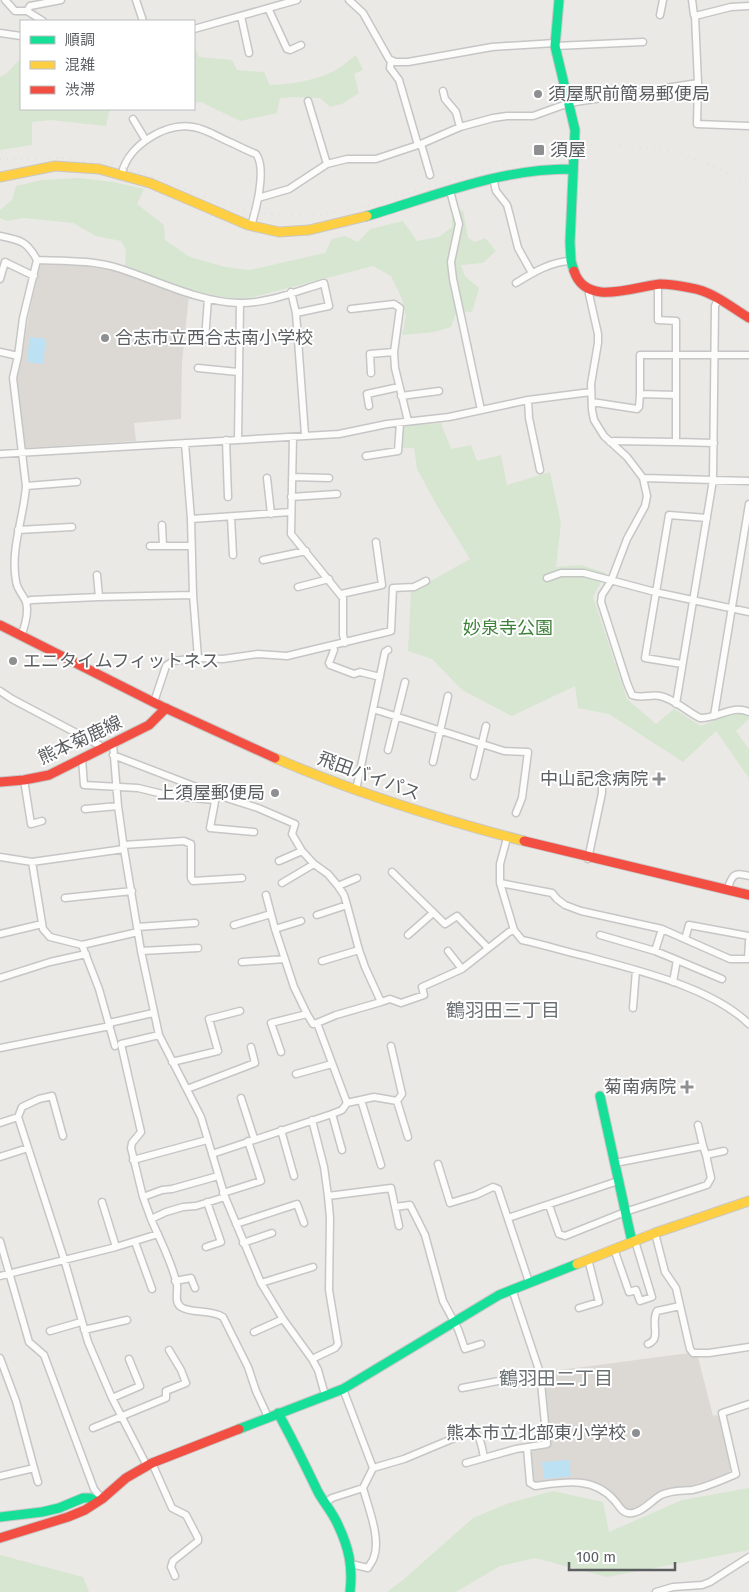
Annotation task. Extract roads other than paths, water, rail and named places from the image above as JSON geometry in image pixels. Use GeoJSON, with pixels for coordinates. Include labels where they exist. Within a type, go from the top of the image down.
{"type":"FeatureCollection","features":[{"type":"Feature","properties":{"kind":"main road"},"geometry":{"type":"LineString","coordinates":[[559,0],[555,45],[575,130],[571,261],[576,276],[581,284],[590,290],[602,293],[675,284],[693,288],[718,299],[749,318]]}},
{"type":"Feature","properties":{"kind":"main road"},"geometry":{"type":"LineString","coordinates":[[0,177],[62,166],[122,173],[166,189],[251,226],[278,232],[295,232],[369,216],[492,178],[541,169],[573,168]]}},
{"type":"Feature","properties":{"kind":"main road","name":"飛田バイパス"},"geometry":{"type":"LineString","coordinates":[[0,625],[166,708],[280,761],[356,790],[448,821],[507,838],[588,859],[749,895]]}},
{"type":"Feature","properties":{"kind":"main road","name":"熊本菊鹿線"},"geometry":{"type":"LineString","coordinates":[[0,782],[49,775],[149,725],[166,708]]}},
{"type":"Feature","properties":{"kind":"main road"},"geometry":{"type":"LineString","coordinates":[[600,1096],[625,1212],[634,1241]]}},
{"type":"Feature","properties":{"kind":"main road"},"geometry":{"type":"LineString","coordinates":[[0,1538],[68,1517],[99,1500],[126,1478],[149,1464],[343,1389],[488,1300],[512,1289],[655,1233],[749,1201]]}},
{"type":"Feature","properties":{"kind":"main road"},"geometry":{"type":"LineString","coordinates":[[278,1413],[300,1452],[319,1494],[338,1524],[351,1564],[350,1592]]}},
{"type":"Feature","properties":{"kind":"main road"},"geometry":{"type":"LineString","coordinates":[[0,1515],[42,1512],[59,1508],[83,1498],[99,1500]]}},
{"type":"Feature","properties":{"kind":"street"},"geometry":{"type":"LineString","coordinates":[[5,0],[15,11],[27,11],[41,20]]}},
{"type":"Feature","properties":{"kind":"street"},"geometry":{"type":"LineString","coordinates":[[27,11],[30,6],[61,0]]}},
{"type":"Feature","properties":{"kind":"street"},"geometry":{"type":"LineString","coordinates":[[136,0],[143,20]]}},
{"type":"Feature","properties":{"kind":"street"},"geometry":{"type":"LineString","coordinates":[[195,29],[297,0]]}},
{"type":"Feature","properties":{"kind":"street"},"geometry":{"type":"LineString","coordinates":[[349,0],[363,13],[391,60],[390,68],[399,80],[430,175]]}},
{"type":"Feature","properties":{"kind":"street"},"geometry":{"type":"LineString","coordinates":[[660,16],[663,0]]}},
{"type":"Feature","properties":{"kind":"street"},"geometry":{"type":"LineString","coordinates":[[692,0],[695,16],[698,124],[749,126]]}},
{"type":"Feature","properties":{"kind":"street"},"geometry":{"type":"LineString","coordinates":[[695,16],[731,7],[749,6]]}},
{"type":"Feature","properties":{"kind":"street"},"geometry":{"type":"LineString","coordinates":[[268,8],[287,48],[290,50],[301,45]]}},
{"type":"Feature","properties":{"kind":"street"},"geometry":{"type":"LineString","coordinates":[[241,16],[249,53]]}},
{"type":"Feature","properties":{"kind":"street"},"geometry":{"type":"LineString","coordinates":[[0,33],[20,36]]}},
{"type":"Feature","properties":{"kind":"street"},"geometry":{"type":"LineString","coordinates":[[391,60],[395,62],[408,62],[492,47],[643,42]]}},
{"type":"Feature","properties":{"kind":"street"},"geometry":{"type":"LineString","coordinates":[[258,198],[289,189],[327,164],[347,159],[376,159],[460,128],[507,116],[533,116],[570,103],[698,83]]}},
{"type":"Feature","properties":{"kind":"street"},"geometry":{"type":"LineString","coordinates":[[443,92],[445,100],[456,112],[460,128]]}},
{"type":"Feature","properties":{"kind":"street"},"geometry":{"type":"LineString","coordinates":[[308,101],[327,164]]}},
{"type":"Feature","properties":{"kind":"street"},"geometry":{"type":"LineString","coordinates":[[133,119],[145,140]]}},
{"type":"Feature","properties":{"kind":"street"},"geometry":{"type":"LineString","coordinates":[[122,173],[133,152],[145,140],[164,131],[193,126],[210,132],[256,154],[259,158],[258,198],[251,226]]}},
{"type":"Feature","properties":{"kind":"street"},"geometry":{"type":"LineString","coordinates":[[492,178],[496,191],[507,205],[518,248],[532,273]]}},
{"type":"Feature","properties":{"kind":"street"},"geometry":{"type":"LineString","coordinates":[[450,191],[459,224],[451,262],[453,279],[481,410]]}},
{"type":"Feature","properties":{"kind":"street"},"geometry":{"type":"LineString","coordinates":[[0,236],[27,244],[37,260],[23,318],[13,378],[26,486],[25,507],[18,530],[16,582],[18,590],[26,602],[27,622],[21,636]]}},
{"type":"Feature","properties":{"kind":"street"},"geometry":{"type":"LineString","coordinates":[[37,260],[82,261],[119,268],[208,298],[240,303],[265,300],[324,283],[329,306],[296,313]]}},
{"type":"Feature","properties":{"kind":"street"},"geometry":{"type":"LineString","coordinates":[[516,283],[532,273],[565,261],[571,261]]}},
{"type":"Feature","properties":{"kind":"street"},"geometry":{"type":"LineString","coordinates":[[0,279],[5,262],[34,276]]}},
{"type":"Feature","properties":{"kind":"street"},"geometry":{"type":"LineString","coordinates":[[658,285],[658,320],[676,321],[676,442]]}},
{"type":"Feature","properties":{"kind":"street"},"geometry":{"type":"LineString","coordinates":[[590,290],[589,294],[598,343],[591,392],[594,420],[599,430],[627,457],[643,478],[647,496],[645,506],[628,539],[611,580],[602,595],[601,602],[632,695],[636,697],[663,696],[700,718],[706,719],[734,709],[749,712]]}},
{"type":"Feature","properties":{"kind":"street"},"geometry":{"type":"LineString","coordinates":[[291,292],[296,313],[305,435]]}},
{"type":"Feature","properties":{"kind":"street"},"geometry":{"type":"LineString","coordinates":[[208,298],[205,338],[239,340]]}},
{"type":"Feature","properties":{"kind":"street"},"geometry":{"type":"LineString","coordinates":[[676,704],[713,480],[715,306],[718,299]]}},
{"type":"Feature","properties":{"kind":"street"},"geometry":{"type":"LineString","coordinates":[[238,439],[240,303]]}},
{"type":"Feature","properties":{"kind":"street"},"geometry":{"type":"LineString","coordinates":[[351,309],[394,304],[400,308],[394,352],[395,368],[398,387],[408,421]]}},
{"type":"Feature","properties":{"kind":"street"},"geometry":{"type":"LineString","coordinates":[[0,352],[18,356]]}},
{"type":"Feature","properties":{"kind":"street"},"geometry":{"type":"LineString","coordinates":[[371,373],[370,354],[394,352]]}},
{"type":"Feature","properties":{"kind":"street"},"geometry":{"type":"LineString","coordinates":[[592,402],[637,409],[639,407],[640,394],[640,355],[749,355]]}},
{"type":"Feature","properties":{"kind":"street"},"geometry":{"type":"LineString","coordinates":[[198,368],[238,372]]}},
{"type":"Feature","properties":{"kind":"street"},"geometry":{"type":"LineString","coordinates":[[369,406],[367,394],[398,387]]}},
{"type":"Feature","properties":{"kind":"street"},"geometry":{"type":"LineString","coordinates":[[401,396],[439,391]]}},
{"type":"Feature","properties":{"kind":"street"},"geometry":{"type":"LineString","coordinates":[[0,454],[354,432],[400,422],[449,417],[528,400],[591,392]]}},
{"type":"Feature","properties":{"kind":"street"},"geometry":{"type":"LineString","coordinates":[[640,394],[676,394]]}},
{"type":"Feature","properties":{"kind":"street"},"geometry":{"type":"LineString","coordinates":[[528,400],[529,418],[540,470]]}},
{"type":"Feature","properties":{"kind":"street"},"geometry":{"type":"LineString","coordinates":[[366,456],[398,451],[400,422]]}},
{"type":"Feature","properties":{"kind":"street"},"geometry":{"type":"LineString","coordinates":[[293,437],[292,534],[341,594],[344,604],[343,634],[345,643]]}},
{"type":"Feature","properties":{"kind":"street"},"geometry":{"type":"LineString","coordinates":[[226,440],[228,497]]}},
{"type":"Feature","properties":{"kind":"street"},"geometry":{"type":"LineString","coordinates":[[610,442],[714,443]]}},
{"type":"Feature","properties":{"kind":"street"},"geometry":{"type":"LineString","coordinates":[[185,443],[198,658]]}},
{"type":"Feature","properties":{"kind":"street"},"geometry":{"type":"LineString","coordinates":[[292,477],[330,478]]}},
{"type":"Feature","properties":{"kind":"street"},"geometry":{"type":"LineString","coordinates":[[267,478],[272,514]]}},
{"type":"Feature","properties":{"kind":"street"},"geometry":{"type":"LineString","coordinates":[[643,478],[749,481]]}},
{"type":"Feature","properties":{"kind":"street"},"geometry":{"type":"LineString","coordinates":[[26,486],[77,482]]}},
{"type":"Feature","properties":{"kind":"street"},"geometry":{"type":"LineString","coordinates":[[292,497],[337,494]]}},
{"type":"Feature","properties":{"kind":"street"},"geometry":{"type":"LineString","coordinates":[[714,716],[749,504]]}},
{"type":"Feature","properties":{"kind":"street"},"geometry":{"type":"LineString","coordinates":[[191,519],[231,518],[291,512]]}},
{"type":"Feature","properties":{"kind":"street"},"geometry":{"type":"LineString","coordinates":[[682,664],[645,658],[668,515],[707,518]]}},
{"type":"Feature","properties":{"kind":"street"},"geometry":{"type":"LineString","coordinates":[[231,518],[233,555]]}},
{"type":"Feature","properties":{"kind":"street"},"geometry":{"type":"LineString","coordinates":[[162,525],[163,546]]}},
{"type":"Feature","properties":{"kind":"street"},"geometry":{"type":"LineString","coordinates":[[18,530],[72,527]]}},
{"type":"Feature","properties":{"kind":"street"},"geometry":{"type":"LineString","coordinates":[[341,594],[382,585],[376,542]]}},
{"type":"Feature","properties":{"kind":"street"},"geometry":{"type":"LineString","coordinates":[[150,546],[191,546]]}},
{"type":"Feature","properties":{"kind":"street"},"geometry":{"type":"LineString","coordinates":[[263,560],[306,551]]}},
{"type":"Feature","properties":{"kind":"street"},"geometry":{"type":"LineString","coordinates":[[547,578],[561,572],[584,573],[693,601],[749,612]]}},
{"type":"Feature","properties":{"kind":"street"},"geometry":{"type":"LineString","coordinates":[[98,575],[99,597]]}},
{"type":"Feature","properties":{"kind":"street"},"geometry":{"type":"LineString","coordinates":[[298,587],[328,580]]}},
{"type":"Feature","properties":{"kind":"street"},"geometry":{"type":"LineString","coordinates":[[154,702],[166,666],[173,661],[198,658],[222,659],[258,654],[287,656],[391,631],[393,588],[414,587],[426,582]]}},
{"type":"Feature","properties":{"kind":"street"},"geometry":{"type":"LineString","coordinates":[[26,602],[31,600],[99,597],[193,595]]}},
{"type":"Feature","properties":{"kind":"street"},"geometry":{"type":"LineString","coordinates":[[333,646],[334,650],[330,666],[354,674],[360,672],[380,677]]}},
{"type":"Feature","properties":{"kind":"street"},"geometry":{"type":"LineString","coordinates":[[356,790],[385,652],[388,650]]}},
{"type":"Feature","properties":{"kind":"street"},"geometry":{"type":"LineString","coordinates":[[388,750],[405,682]]}},
{"type":"Feature","properties":{"kind":"street"},"geometry":{"type":"LineString","coordinates":[[0,690],[12,699],[99,745],[102,749]]}},
{"type":"Feature","properties":{"kind":"street"},"geometry":{"type":"LineString","coordinates":[[433,762],[448,696]]}},
{"type":"Feature","properties":{"kind":"street"},"geometry":{"type":"LineString","coordinates":[[373,709],[504,751],[528,752],[522,798],[516,813]]}},
{"type":"Feature","properties":{"kind":"street"},"geometry":{"type":"LineString","coordinates":[[474,776],[486,726]]}},
{"type":"Feature","properties":{"kind":"street"},"geometry":{"type":"LineString","coordinates":[[113,744],[123,847],[141,951],[159,1035],[201,1117],[224,1195],[261,1283],[283,1319],[312,1358],[318,1370],[325,1395]]}},
{"type":"Feature","properties":{"kind":"street"},"geometry":{"type":"LineString","coordinates":[[113,755],[216,798],[258,808],[295,824],[292,834],[302,851],[314,864],[328,874],[344,895],[364,967],[381,1002]]}},
{"type":"Feature","properties":{"kind":"street"},"geometry":{"type":"LineString","coordinates":[[82,759],[84,785],[138,788],[171,796],[216,798]]}},
{"type":"Feature","properties":{"kind":"street"},"geometry":{"type":"LineString","coordinates":[[24,780],[31,824],[42,822]]}},
{"type":"Feature","properties":{"kind":"street"},"geometry":{"type":"LineString","coordinates":[[588,859],[602,784]]}},
{"type":"Feature","properties":{"kind":"street"},"geometry":{"type":"LineString","coordinates":[[216,798],[210,828],[254,832]]}},
{"type":"Feature","properties":{"kind":"street"},"geometry":{"type":"LineString","coordinates":[[85,809],[118,806]]}},
{"type":"Feature","properties":{"kind":"street"},"geometry":{"type":"LineString","coordinates":[[507,838],[500,864],[500,883],[514,930],[522,940],[636,970],[673,982],[720,1002],[749,1024]]}},
{"type":"Feature","properties":{"kind":"street"},"geometry":{"type":"LineString","coordinates":[[0,857],[32,862],[123,847],[184,841],[191,844],[191,878],[193,881],[242,878]]}},
{"type":"Feature","properties":{"kind":"street"},"geometry":{"type":"LineString","coordinates":[[279,861],[302,851]]}},
{"type":"Feature","properties":{"kind":"street"},"geometry":{"type":"LineString","coordinates":[[32,862],[40,900],[43,929],[50,937],[82,945],[138,930],[194,923]]}},
{"type":"Feature","properties":{"kind":"street"},"geometry":{"type":"LineString","coordinates":[[282,883],[314,864]]}},
{"type":"Feature","properties":{"kind":"street"},"geometry":{"type":"LineString","coordinates":[[392,872],[445,924],[457,916],[488,948]]}},
{"type":"Feature","properties":{"kind":"street"},"geometry":{"type":"LineString","coordinates":[[727,890],[734,875],[740,873],[749,876]]}},
{"type":"Feature","properties":{"kind":"street"},"geometry":{"type":"LineString","coordinates":[[338,886],[357,878]]}},
{"type":"Feature","properties":{"kind":"street"},"geometry":{"type":"LineString","coordinates":[[500,883],[552,893],[565,904],[581,911],[662,929],[730,959],[749,959],[749,941]]}},
{"type":"Feature","properties":{"kind":"street"},"geometry":{"type":"LineString","coordinates":[[65,898],[132,891]]}},
{"type":"Feature","properties":{"kind":"street"},"geometry":{"type":"LineString","coordinates":[[266,895],[294,987],[313,1024],[381,1002],[390,1000],[401,1003],[424,994],[422,987],[462,969],[514,930]]}},
{"type":"Feature","properties":{"kind":"street"},"geometry":{"type":"LineString","coordinates":[[317,915],[347,904]]}},
{"type":"Feature","properties":{"kind":"street"},"geometry":{"type":"LineString","coordinates":[[408,934],[433,912]]}},
{"type":"Feature","properties":{"kind":"street"},"geometry":{"type":"LineString","coordinates":[[234,925],[271,914]]}},
{"type":"Feature","properties":{"kind":"street"},"geometry":{"type":"LineString","coordinates":[[275,929],[301,920]]}},
{"type":"Feature","properties":{"kind":"street"},"geometry":{"type":"LineString","coordinates":[[0,934],[42,924]]}},
{"type":"Feature","properties":{"kind":"street"},"geometry":{"type":"LineString","coordinates":[[685,939],[689,925],[749,936]]}},
{"type":"Feature","properties":{"kind":"street"},"geometry":{"type":"LineString","coordinates":[[656,951],[662,929]]}},
{"type":"Feature","properties":{"kind":"street"},"geometry":{"type":"LineString","coordinates":[[600,935],[656,951],[722,979]]}},
{"type":"Feature","properties":{"kind":"street"},"geometry":{"type":"LineString","coordinates":[[82,945],[115,1046]]}},
{"type":"Feature","properties":{"kind":"street"},"geometry":{"type":"LineString","coordinates":[[141,951],[198,948]]}},
{"type":"Feature","properties":{"kind":"street"},"geometry":{"type":"LineString","coordinates":[[322,961],[359,950]]}},
{"type":"Feature","properties":{"kind":"street"},"geometry":{"type":"LineString","coordinates":[[448,950],[462,969]]}},
{"type":"Feature","properties":{"kind":"street"},"geometry":{"type":"LineString","coordinates":[[0,978],[50,962],[86,954]]}},
{"type":"Feature","properties":{"kind":"street"},"geometry":{"type":"LineString","coordinates":[[242,962],[284,959]]}},
{"type":"Feature","properties":{"kind":"street"},"geometry":{"type":"LineString","coordinates":[[673,982],[677,960]]}},
{"type":"Feature","properties":{"kind":"street"},"geometry":{"type":"LineString","coordinates":[[633,1008],[636,970]]}},
{"type":"Feature","properties":{"kind":"street"},"geometry":{"type":"LineString","coordinates":[[172,1062],[218,1050],[209,1019],[240,1010]]}},
{"type":"Feature","properties":{"kind":"street"},"geometry":{"type":"LineString","coordinates":[[0,1048],[109,1024],[153,1012]]}},
{"type":"Feature","properties":{"kind":"street"},"geometry":{"type":"LineString","coordinates":[[280,1052],[271,1023],[308,1014]]}},
{"type":"Feature","properties":{"kind":"street"},"geometry":{"type":"LineString","coordinates":[[317,1023],[347,1103]]}},
{"type":"Feature","properties":{"kind":"street"},"geometry":{"type":"LineString","coordinates":[[159,1035],[121,1044],[141,1132],[132,1143],[131,1148],[143,1197],[177,1287],[177,1302],[179,1306],[218,1314],[226,1321],[248,1367],[268,1417]]}},
{"type":"Feature","properties":{"kind":"street"},"geometry":{"type":"LineString","coordinates":[[391,1046],[402,1094],[397,1101]]}},
{"type":"Feature","properties":{"kind":"street"},"geometry":{"type":"LineString","coordinates":[[187,1089],[255,1063],[251,1047]]}},
{"type":"Feature","properties":{"kind":"street"},"geometry":{"type":"LineString","coordinates":[[296,1074],[332,1064]]}},
{"type":"Feature","properties":{"kind":"street"},"geometry":{"type":"LineString","coordinates":[[63,1136],[52,1096],[26,1104],[19,1112],[18,1117],[64,1259],[83,1326],[112,1398],[172,1508],[186,1515],[198,1538],[198,1541],[173,1561],[171,1567],[175,1576]]}},
{"type":"Feature","properties":{"kind":"street"},"geometry":{"type":"LineString","coordinates":[[212,1154],[332,1114],[342,1110],[347,1103],[374,1097],[397,1101]]}},
{"type":"Feature","properties":{"kind":"street"},"geometry":{"type":"LineString","coordinates":[[151,1219],[166,1212],[207,1202],[261,1181],[242,1098]]}},
{"type":"Feature","properties":{"kind":"street"},"geometry":{"type":"LineString","coordinates":[[361,1100],[381,1165]]}},
{"type":"Feature","properties":{"kind":"street"},"geometry":{"type":"LineString","coordinates":[[397,1101],[408,1137]]}},
{"type":"Feature","properties":{"kind":"street"},"geometry":{"type":"LineString","coordinates":[[332,1114],[342,1150]]}},
{"type":"Feature","properties":{"kind":"street"},"geometry":{"type":"LineString","coordinates":[[0,1124],[18,1117]]}},
{"type":"Feature","properties":{"kind":"street"},"geometry":{"type":"LineString","coordinates":[[312,1120],[324,1167],[328,1196],[330,1218],[329,1290],[338,1344],[335,1348],[312,1358]]}},
{"type":"Feature","properties":{"kind":"street"},"geometry":{"type":"LineString","coordinates":[[549,1205],[559,1234],[564,1236],[625,1212],[708,1185],[710,1178],[698,1125]]}},
{"type":"Feature","properties":{"kind":"street"},"geometry":{"type":"LineString","coordinates":[[281,1130],[294,1176]]}},
{"type":"Feature","properties":{"kind":"street"},"geometry":{"type":"LineString","coordinates":[[133,1160],[208,1140]]}},
{"type":"Feature","properties":{"kind":"street"},"geometry":{"type":"LineString","coordinates":[[615,1162],[703,1146]]}},
{"type":"Feature","properties":{"kind":"street"},"geometry":{"type":"LineString","coordinates":[[0,1157],[28,1148]]}},
{"type":"Feature","properties":{"kind":"street"},"geometry":{"type":"LineString","coordinates":[[706,1155],[724,1151]]}},
{"type":"Feature","properties":{"kind":"street"},"geometry":{"type":"LineString","coordinates":[[438,1164],[450,1203],[476,1195],[493,1187],[498,1189],[529,1282]]}},
{"type":"Feature","properties":{"kind":"street"},"geometry":{"type":"LineString","coordinates":[[143,1197],[162,1190],[218,1176]]}},
{"type":"Feature","properties":{"kind":"street"},"geometry":{"type":"LineString","coordinates":[[508,1218],[618,1181]]}},
{"type":"Feature","properties":{"kind":"street"},"geometry":{"type":"LineString","coordinates":[[328,1196],[391,1188],[399,1226]]}},
{"type":"Feature","properties":{"kind":"street"},"geometry":{"type":"LineString","coordinates":[[102,1202],[116,1247]]}},
{"type":"Feature","properties":{"kind":"street"},"geometry":{"type":"LineString","coordinates":[[206,1247],[221,1242],[207,1202]]}},
{"type":"Feature","properties":{"kind":"street"},"geometry":{"type":"LineString","coordinates":[[236,1224],[297,1204],[304,1223]]}},
{"type":"Feature","properties":{"kind":"street"},"geometry":{"type":"LineString","coordinates":[[395,1207],[410,1205],[425,1235],[443,1301],[465,1349],[482,1344]]}},
{"type":"Feature","properties":{"kind":"street"},"geometry":{"type":"LineString","coordinates":[[655,1233],[665,1272],[676,1288],[690,1349],[693,1353],[709,1353],[749,1347]]}},
{"type":"Feature","properties":{"kind":"street"},"geometry":{"type":"LineString","coordinates":[[0,1276],[136,1242],[158,1234]]}},
{"type":"Feature","properties":{"kind":"street"},"geometry":{"type":"LineString","coordinates":[[243,1243],[272,1234]]}},
{"type":"Feature","properties":{"kind":"street"},"geometry":{"type":"LineString","coordinates":[[0,1240],[29,1342],[44,1355],[99,1500]]}},
{"type":"Feature","properties":{"kind":"street"},"geometry":{"type":"LineString","coordinates":[[614,1249],[628,1292],[636,1290],[640,1301],[652,1297],[634,1241]]}},
{"type":"Feature","properties":{"kind":"street"},"geometry":{"type":"LineString","coordinates":[[136,1242],[152,1289]]}},
{"type":"Feature","properties":{"kind":"street"},"geometry":{"type":"LineString","coordinates":[[578,1308],[599,1302],[588,1259]]}},
{"type":"Feature","properties":{"kind":"street"},"geometry":{"type":"LineString","coordinates":[[261,1283],[313,1267]]}},
{"type":"Feature","properties":{"kind":"street"},"geometry":{"type":"LineString","coordinates":[[175,1281],[191,1278],[195,1288]]}},
{"type":"Feature","properties":{"kind":"street"},"geometry":{"type":"LineString","coordinates":[[466,1463],[516,1449],[547,1444],[540,1373],[512,1289]]}},
{"type":"Feature","properties":{"kind":"street"},"geometry":{"type":"LineString","coordinates":[[648,1344],[652,1343],[655,1338],[653,1318],[657,1311],[680,1306]]}},
{"type":"Feature","properties":{"kind":"street"},"geometry":{"type":"LineString","coordinates":[[254,1332],[283,1319]]}},
{"type":"Feature","properties":{"kind":"street"},"geometry":{"type":"LineString","coordinates":[[50,1331],[127,1320]]}},
{"type":"Feature","properties":{"kind":"street"},"geometry":{"type":"LineString","coordinates":[[93,1428],[166,1398],[166,1391],[186,1383],[181,1370],[168,1350]]}},
{"type":"Feature","properties":{"kind":"street"},"geometry":{"type":"LineString","coordinates":[[0,1358],[16,1401],[38,1482]]}},
{"type":"Feature","properties":{"kind":"street"},"geometry":{"type":"LineString","coordinates":[[112,1398],[140,1386],[129,1359]]}},
{"type":"Feature","properties":{"kind":"street"},"geometry":{"type":"LineString","coordinates":[[462,1388],[540,1373]]}},
{"type":"Feature","properties":{"kind":"street"},"geometry":{"type":"LineString","coordinates":[[343,1389],[373,1468]]}},
{"type":"Feature","properties":{"kind":"street"},"geometry":{"type":"LineString","coordinates":[[527,1448],[530,1483],[535,1486],[580,1481],[594,1485],[614,1500],[622,1510],[628,1513],[638,1512],[662,1495],[675,1490],[692,1490],[736,1474],[722,1413],[749,1404]]}},
{"type":"Feature","properties":{"kind":"street"},"geometry":{"type":"LineString","coordinates":[[351,1564],[368,1568],[374,1557],[376,1545],[370,1510],[363,1488],[373,1468],[404,1459],[471,1431],[475,1432],[478,1436],[484,1458]]}},
{"type":"Feature","properties":{"kind":"street"},"geometry":{"type":"LineString","coordinates":[[0,1476],[34,1468]]}},
{"type":"Feature","properties":{"kind":"street"},"geometry":{"type":"LineString","coordinates":[[325,1503],[332,1498],[363,1488]]}},
{"type":"Feature","properties":{"kind":"street"},"geometry":{"type":"LineString","coordinates":[[656,1592],[673,1587],[702,1585],[710,1582],[749,1557]]}},
{"type":"Feature","properties":{"kind":"water"},"geometry":{"type":"Polygon","coordinates":[[[30,337],[46,339],[43,364],[27,362],[30,337]]]}},
{"type":"Feature","properties":{"kind":"water"},"geometry":{"type":"Polygon","coordinates":[[[569,1460],[571,1476],[544,1479],[542,1462],[569,1460]]]}},
{"type":"Feature","properties":{"kind":"railway"},"geometry":{"type":"LineString","coordinates":[[0,159],[62,158],[109,163],[158,178],[222,204],[255,212],[284,215],[319,215],[366,206],[530,156],[575,146],[607,144],[651,148],[682,154],[717,168],[749,184]]}},
{"type":"Feature","properties":{"kind":"place","name":"須屋駅前簡易郵便局"},"geometry":{"type":"Point","coordinates":[538,94]}},
{"type":"Feature","properties":{"kind":"place","name":"須屋"},"geometry":{"type":"Point","coordinates":[539,150]}},
{"type":"Feature","properties":{"kind":"place","name":"合志市立西合志南小学校"},"geometry":{"type":"Point","coordinates":[105,338]}},
{"type":"Feature","properties":{"kind":"place","name":"エニタイムフィットネス"},"geometry":{"type":"Point","coordinates":[13,661]}},
{"type":"Feature","properties":{"kind":"place","name":"中山記念病院"},"geometry":{"type":"Point","coordinates":[659,779]}},
{"type":"Feature","properties":{"kind":"place","name":"上須屋郵便局"},"geometry":{"type":"Point","coordinates":[275,793]}},
{"type":"Feature","properties":{"kind":"place","name":"菊南病院"},"geometry":{"type":"Point","coordinates":[687,1087]}},
{"type":"Feature","properties":{"kind":"place","name":"熊本市立北部東小学校"},"geometry":{"type":"Point","coordinates":[636,1433]}},
{"type":"Feature","properties":{"kind":"district","name":"鶴羽田三丁目"},"geometry":{"type":"Point","coordinates":[503,1010]}},
{"type":"Feature","properties":{"kind":"district","name":"鶴羽田二丁目"},"geometry":{"type":"Point","coordinates":[556,1378]}},
{"type":"Feature","properties":{"kind":"park label","name":"妙泉寺公園"},"geometry":{"type":"Point","coordinates":[508,628]}}]}
